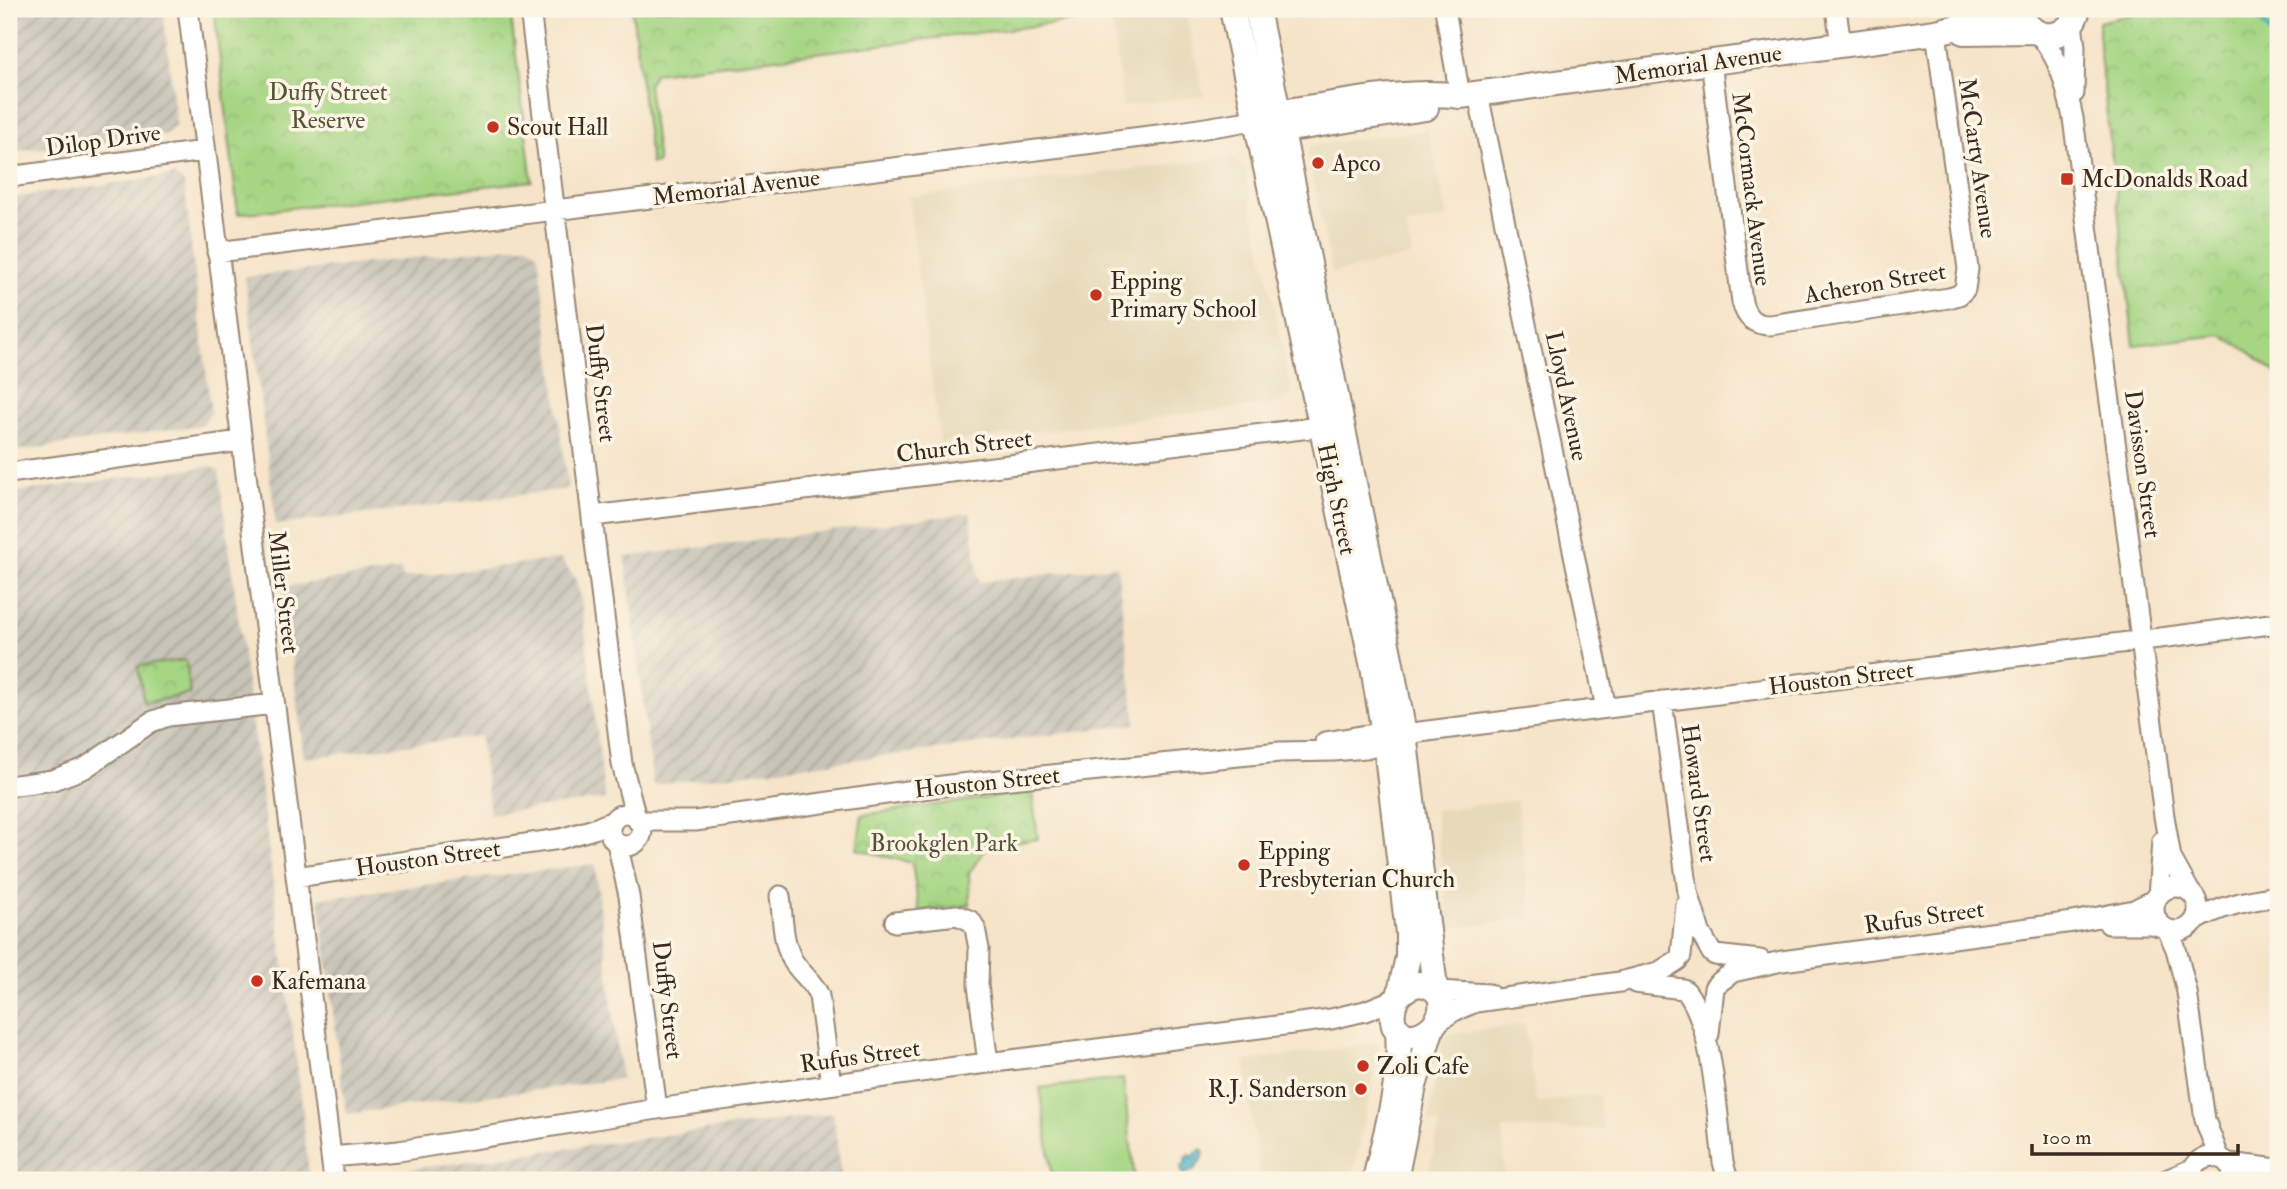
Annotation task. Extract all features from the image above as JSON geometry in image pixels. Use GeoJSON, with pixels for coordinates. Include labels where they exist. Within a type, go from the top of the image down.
{"type":"FeatureCollection","features":[{"type":"Feature","properties":{"kind":"main road","name":"High Street"},"geometry":{"type":"LineString","coordinates":[[1232,9],[1255,120],[1331,425]]}},
{"type":"Feature","properties":{"kind":"main road","name":"High Street"},"geometry":{"type":"LineString","coordinates":[[1257,9],[1281,121],[1331,425],[1437,990]]}},
{"type":"Feature","properties":{"kind":"main road","name":"Memorial Avenue"},"geometry":{"type":"LineString","coordinates":[[1255,120],[1281,121],[1386,98],[1440,93],[1469,95],[1937,32],[1971,23],[2005,9]]}},
{"type":"Feature","properties":{"kind":"main road"},"geometry":{"type":"LineString","coordinates":[[2021,9],[2027,24],[2036,32]]}},
{"type":"Feature","properties":{"kind":"main road"},"geometry":{"type":"LineString","coordinates":[[2075,17],[2098,9]]}},
{"type":"Feature","properties":{"kind":"main road","name":"Memorial Avenue"},"geometry":{"type":"LineString","coordinates":[[1937,32],[2056,34],[2075,17]]}},
{"type":"Feature","properties":{"kind":"main road","name":"High Street"},"geometry":{"type":"LineString","coordinates":[[1391,737],[1408,933],[1408,957],[1398,996]]}},
{"type":"Feature","properties":{"kind":"main road"},"geometry":{"type":"LineString","coordinates":[[1375,1180],[1400,1061],[1392,1017],[1398,996],[1418,984],[1437,990],[1441,1006],[1420,1062],[1395,1180]]}},
{"type":"Feature","properties":{"kind":"main road"},"geometry":{"type":"LineString","coordinates":[[1396,1029],[1412,1037],[1433,1026]]}},
{"type":"Feature","properties":{"kind":"street","name":"Miller Street"},"geometry":{"type":"LineString","coordinates":[[188,9],[333,1169]]}},
{"type":"Feature","properties":{"kind":"street","name":"Duffy Street"},"geometry":{"type":"LineString","coordinates":[[530,9],[622,764],[630,835],[629,896],[657,1109]]}},
{"type":"Feature","properties":{"kind":"street","name":"Lloyd Avenue"},"geometry":{"type":"LineString","coordinates":[[1445,9],[1469,95],[1606,708]]}},
{"type":"Feature","properties":{"kind":"street"},"geometry":{"type":"LineString","coordinates":[[1836,9],[1841,45]]}},
{"type":"Feature","properties":{"kind":"street","name":"Davisson Street"},"geometry":{"type":"LineString","coordinates":[[2073,118],[2075,17]]}},
{"type":"Feature","properties":{"kind":"street","name":"McCarty Avenue"},"geometry":{"type":"LineString","coordinates":[[1937,32],[1968,269],[1969,279],[1965,289]]}},
{"type":"Feature","properties":{"kind":"street","name":"Davisson Street"},"geometry":{"type":"LineString","coordinates":[[2036,32],[2052,50],[2062,70],[2073,118],[2164,816],[2171,858],[2192,894]]}},
{"type":"Feature","properties":{"kind":"street","name":"McCormack Avenue"},"geometry":{"type":"LineString","coordinates":[[1711,62],[1742,302],[1744,312],[1751,320]]}},
{"type":"Feature","properties":{"kind":"street","name":"Memorial Avenue"},"geometry":{"type":"LineString","coordinates":[[217,252],[1255,120]]}},
{"type":"Feature","properties":{"kind":"street","name":"Dilop Drive"},"geometry":{"type":"LineString","coordinates":[[9,177],[204,151]]}},
{"type":"Feature","properties":{"kind":"street","name":"Acheron Street"},"geometry":{"type":"LineString","coordinates":[[1751,320],[1760,325],[1770,325],[1949,298],[1959,295],[1965,289]]}},
{"type":"Feature","properties":{"kind":"street","name":"Church Street"},"geometry":{"type":"LineString","coordinates":[[593,516],[1331,425]]}},
{"type":"Feature","properties":{"kind":"street"},"geometry":{"type":"LineString","coordinates":[[9,473],[241,441]]}},
{"type":"Feature","properties":{"kind":"street","name":"Houston Street"},"geometry":{"type":"LineString","coordinates":[[296,877],[560,839],[630,835],[695,821],[950,785],[1280,752],[1350,736],[1391,737],[2278,622]]}},
{"type":"Feature","properties":{"kind":"street","name":"Howard Street"},"geometry":{"type":"LineString","coordinates":[[1662,701],[1688,892],[1700,932],[1713,954]]}},
{"type":"Feature","properties":{"kind":"street"},"geometry":{"type":"LineString","coordinates":[[9,786],[53,780],[85,768],[151,722],[168,716],[274,704]]}},
{"type":"Feature","properties":{"kind":"street","name":"Duffy Street"},"geometry":{"type":"LineString","coordinates":[[622,764],[620,792],[610,829],[630,835]]}},
{"type":"Feature","properties":{"kind":"street","name":"Davisson Street"},"geometry":{"type":"LineString","coordinates":[[2157,898],[2164,816]]}},
{"type":"Feature","properties":{"kind":"street","name":"Houston Street"},"geometry":{"type":"LineString","coordinates":[[560,839],[594,830],[613,820]]}},
{"type":"Feature","properties":{"kind":"street"},"geometry":{"type":"LineString","coordinates":[[2211,1168],[2187,992],[2176,949],[2156,917],[2157,898],[2170,888],[2177,887],[2192,894],[2257,899]]}},
{"type":"Feature","properties":{"kind":"street","name":"Howard Street"},"geometry":{"type":"LineString","coordinates":[[1679,958],[1688,892]]}},
{"type":"Feature","properties":{"kind":"street"},"geometry":{"type":"LineString","coordinates":[[2187,992],[2192,924],[2198,908],[2192,894]]}},
{"type":"Feature","properties":{"kind":"street"},"geometry":{"type":"LineString","coordinates":[[780,896],[788,951],[820,996],[831,1084]]}},
{"type":"Feature","properties":{"kind":"street"},"geometry":{"type":"LineString","coordinates":[[2165,928],[2179,931],[2211,911],[2278,896]]}},
{"type":"Feature","properties":{"kind":"street","name":"Rufus Street"},"geometry":{"type":"LineString","coordinates":[[1716,986],[1737,971],[1782,961],[2073,922],[2134,910],[2157,898]]}},
{"type":"Feature","properties":{"kind":"street"},"geometry":{"type":"LineString","coordinates":[[895,922],[957,915],[971,921],[979,949],[978,985],[988,1063]]}},
{"type":"Feature","properties":{"kind":"street","name":"Rufus Street"},"geometry":{"type":"LineString","coordinates":[[2073,922],[2151,924],[2165,928]]}},
{"type":"Feature","properties":{"kind":"street"},"geometry":{"type":"LineString","coordinates":[[1433,1026],[1454,1011],[1476,1002],[1511,995],[1620,982],[1661,971],[1686,952],[1699,948],[1713,954],[1721,969],[1716,986],[1708,1049]]}},
{"type":"Feature","properties":{"kind":"street","name":"Rufus Street"},"geometry":{"type":"LineString","coordinates":[[1713,954],[1782,961]]}},
{"type":"Feature","properties":{"kind":"street"},"geometry":{"type":"LineString","coordinates":[[1679,958],[1675,976],[1693,1000],[1708,1049],[1725,1174]]}},
{"type":"Feature","properties":{"kind":"street"},"geometry":{"type":"LineString","coordinates":[[1620,982],[1701,994],[1716,986]]}},
{"type":"Feature","properties":{"kind":"street"},"geometry":{"type":"LineString","coordinates":[[1437,990],[1511,995]]}},
{"type":"Feature","properties":{"kind":"street","name":"Rufus Street"},"geometry":{"type":"LineString","coordinates":[[333,1169],[399,1151],[657,1109],[1331,1019],[1364,1012],[1398,996]]}},
{"type":"Feature","properties":{"kind":"street","name":"Rufus Street"},"geometry":{"type":"LineString","coordinates":[[1331,1019],[1359,1020],[1396,1029]]}},
{"type":"Feature","properties":{"kind":"street"},"geometry":{"type":"LineString","coordinates":[[2165,1180],[2211,1168],[2278,1169]]}},
{"type":"Feature","properties":{"kind":"street"},"geometry":{"type":"LineString","coordinates":[[2247,1180],[2278,1169]]}},
{"type":"Feature","properties":{"kind":"shaded area"},"geometry":{"type":"Polygon","coordinates":[[[9,9],[163,9],[176,124],[167,134],[9,152],[9,9]]]}},
{"type":"Feature","properties":{"kind":"shaded area"},"geometry":{"type":"Polygon","coordinates":[[[1185,9],[1204,96],[1123,106],[1112,17],[1185,9]]]}},
{"type":"Feature","properties":{"kind":"shaded area"},"geometry":{"type":"Polygon","coordinates":[[[1428,130],[1448,217],[1406,226],[1412,256],[1332,273],[1307,152],[1312,145],[1428,130]]]}},
{"type":"Feature","properties":{"kind":"shaded area","name":"Epping Primary School"},"geometry":{"type":"Polygon","coordinates":[[[1232,157],[1244,167],[1292,393],[1282,403],[940,443],[908,197],[1232,157]]]}},
{"type":"Feature","properties":{"kind":"shaded area"},"geometry":{"type":"Polygon","coordinates":[[[174,175],[184,183],[211,413],[202,425],[9,452],[9,198],[174,175]]]}},
{"type":"Feature","properties":{"kind":"shaded area"},"geometry":{"type":"Polygon","coordinates":[[[528,245],[538,253],[568,489],[276,525],[245,277],[528,245]]]}},
{"type":"Feature","properties":{"kind":"shaded area"},"geometry":{"type":"Polygon","coordinates":[[[211,466],[219,471],[310,1180],[9,1180],[9,493],[211,466]]]}},
{"type":"Feature","properties":{"kind":"shaded area"},"geometry":{"type":"Polygon","coordinates":[[[970,513],[979,582],[1117,566],[1136,724],[653,785],[625,557],[970,513]]]}},
{"type":"Feature","properties":{"kind":"shaded area"},"geometry":{"type":"Polygon","coordinates":[[[560,559],[575,578],[581,598],[605,799],[490,814],[480,736],[304,758],[283,587],[401,570],[402,578],[560,559]]]}},
{"type":"Feature","properties":{"kind":"shaded area"},"geometry":{"type":"Polygon","coordinates":[[[1517,800],[1532,918],[1449,929],[1435,810],[1517,800]]]}},
{"type":"Feature","properties":{"kind":"shaded area"},"geometry":{"type":"Polygon","coordinates":[[[595,864],[621,1079],[346,1114],[319,898],[595,864]]]}},
{"type":"Feature","properties":{"kind":"shaded area"},"geometry":{"type":"Polygon","coordinates":[[[1525,1024],[1536,1103],[1598,1094],[1603,1130],[1503,1128],[1505,1180],[1427,1180],[1440,1124],[1428,1122],[1442,1040],[1446,1035],[1525,1024]]]}},
{"type":"Feature","properties":{"kind":"shaded area"},"geometry":{"type":"Polygon","coordinates":[[[1380,1043],[1352,1180],[1260,1180],[1245,1061],[1380,1043]]]}},
{"type":"Feature","properties":{"kind":"shaded area"},"geometry":{"type":"Polygon","coordinates":[[[833,1113],[842,1180],[374,1180],[373,1174],[833,1113]]]}},
{"type":"Feature","properties":{"kind":"green space","name":"Duffy Street Reserve"},"geometry":{"type":"Polygon","coordinates":[[[214,9],[510,9],[532,181],[238,214],[214,9]]]}},
{"type":"Feature","properties":{"kind":"green space"},"geometry":{"type":"Polygon","coordinates":[[[632,9],[1170,9],[655,73],[648,84],[658,163],[651,164],[632,9]]]}},
{"type":"Feature","properties":{"kind":"green space"},"geometry":{"type":"Polygon","coordinates":[[[2156,9],[2278,9],[2278,375],[2248,351],[2221,335],[2134,345],[2099,47],[2099,22],[2156,9]]]}},
{"type":"Feature","properties":{"kind":"green space"},"geometry":{"type":"Polygon","coordinates":[[[186,660],[190,694],[144,703],[138,666],[186,660]]]}},
{"type":"Feature","properties":{"kind":"green space","name":"Brookglen Park"},"geometry":{"type":"Polygon","coordinates":[[[1032,792],[1038,839],[989,844],[969,873],[970,905],[919,911],[912,863],[857,849],[862,815],[1032,792]]]}},
{"type":"Feature","properties":{"kind":"green space"},"geometry":{"type":"Polygon","coordinates":[[[1123,1079],[1135,1180],[1053,1180],[1040,1088],[1123,1079]]]}},
{"type":"Feature","properties":{"kind":"water"},"geometry":{"type":"Polygon","coordinates":[[[1201,1149],[1204,1153],[1199,1164],[1194,1170],[1183,1174],[1181,1168],[1185,1158],[1189,1154],[1192,1157],[1201,1149]]]}},
{"type":"Feature","properties":{"kind":"waterway"},"geometry":{"type":"LineString","coordinates":[[2249,9],[2278,43]]}},
{"type":"Feature","properties":{"kind":"place","name":"Scout Hall"},"geometry":{"type":"Point","coordinates":[493,127]}},
{"type":"Feature","properties":{"kind":"place","name":"Apco"},"geometry":{"type":"Point","coordinates":[1318,163]}},
{"type":"Feature","properties":{"kind":"place","name":"McDonalds Road"},"geometry":{"type":"Point","coordinates":[2067,179]}},
{"type":"Feature","properties":{"kind":"place","name":"Epping Primary School"},"geometry":{"type":"Point","coordinates":[1096,295]}},
{"type":"Feature","properties":{"kind":"place","name":"Epping Presbyterian Church"},"geometry":{"type":"Point","coordinates":[1244,865]}},
{"type":"Feature","properties":{"kind":"place","name":"Kafemana"},"geometry":{"type":"Point","coordinates":[257,981]}},
{"type":"Feature","properties":{"kind":"place","name":"Zoli Cafe"},"geometry":{"type":"Point","coordinates":[1363,1066]}},
{"type":"Feature","properties":{"kind":"place","name":"R.J. Sanderson"},"geometry":{"type":"Point","coordinates":[1361,1089]}}]}
